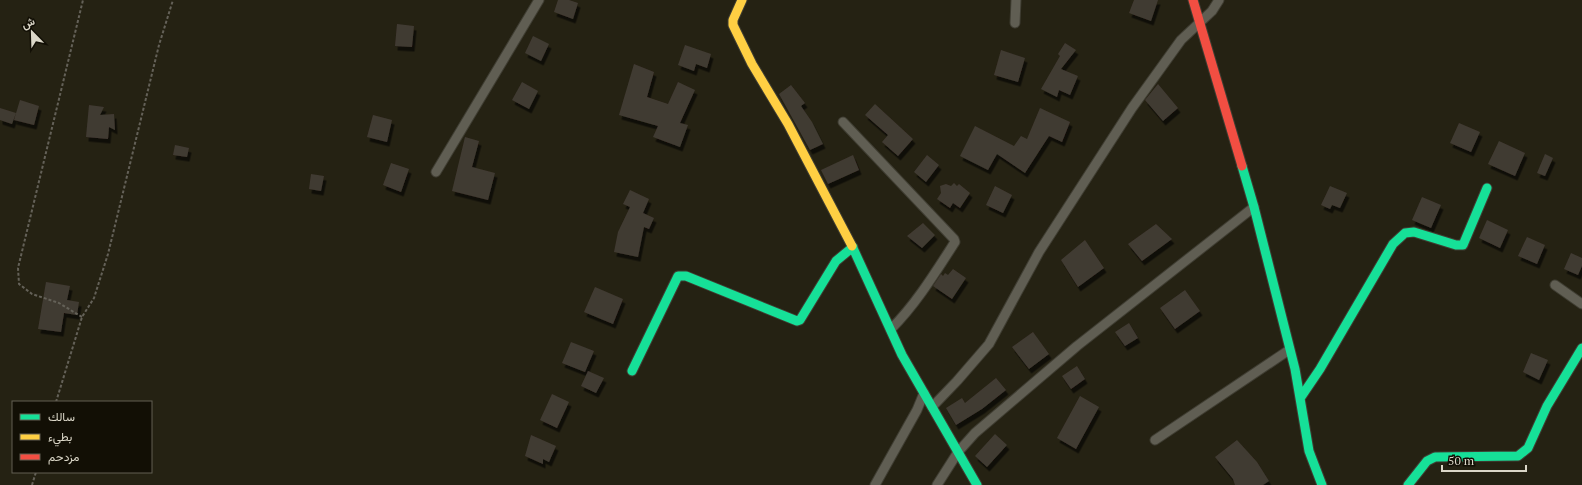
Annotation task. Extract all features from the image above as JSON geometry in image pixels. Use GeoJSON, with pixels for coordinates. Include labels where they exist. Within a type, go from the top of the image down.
{"type":"FeatureCollection","features":[{"type":"Feature","properties":{"kind":"street"},"geometry":{"type":"LineString","coordinates":[[436,172],[539,0]]}},
{"type":"Feature","properties":{"kind":"street"},"geometry":{"type":"LineString","coordinates":[[742,0],[733,20],[733,26],[752,64],[788,124],[853,247],[891,329],[924,393],[977,485]]}},
{"type":"Feature","properties":{"kind":"street"},"geometry":{"type":"LineString","coordinates":[[1015,23],[1016,0]]}},
{"type":"Feature","properties":{"kind":"street"},"geometry":{"type":"LineString","coordinates":[[1193,0],[1254,207],[1301,397],[1309,451],[1322,485]]}},
{"type":"Feature","properties":{"kind":"street"},"geometry":{"type":"LineString","coordinates":[[932,407],[957,381],[988,344],[1039,252],[1132,108],[1181,40],[1199,24],[1219,0]]}},
{"type":"Feature","properties":{"kind":"street"},"geometry":{"type":"LineString","coordinates":[[843,122],[954,239],[955,242],[926,286],[902,318],[891,329]]}},
{"type":"Feature","properties":{"kind":"street"},"geometry":{"type":"LineString","coordinates":[[1301,397],[1320,369],[1393,244],[1405,233],[1414,232],[1456,245],[1463,245],[1487,188]]}},
{"type":"Feature","properties":{"kind":"street"},"geometry":{"type":"LineString","coordinates":[[937,485],[958,452],[975,433],[1077,346],[1254,207]]}},
{"type":"Feature","properties":{"kind":"street"},"geometry":{"type":"LineString","coordinates":[[632,371],[678,276],[686,276],[797,321],[800,320],[836,261],[853,247]]}},
{"type":"Feature","properties":{"kind":"street"},"geometry":{"type":"LineString","coordinates":[[1555,285],[1582,304]]}},
{"type":"Feature","properties":{"kind":"street"},"geometry":{"type":"LineString","coordinates":[[1408,485],[1427,461],[1436,457],[1490,457],[1518,456],[1522,454],[1528,448],[1547,406],[1582,348]]}},
{"type":"Feature","properties":{"kind":"street"},"geometry":{"type":"LineString","coordinates":[[1155,440],[1289,350]]}},
{"type":"Feature","properties":{"kind":"street"},"geometry":{"type":"LineString","coordinates":[[875,485],[917,410],[924,393]]}},
{"type":"Feature","properties":{"kind":"path"},"geometry":{"type":"LineString","coordinates":[[82,317],[59,303],[32,294],[19,284],[18,268],[83,0]]}},
{"type":"Feature","properties":{"kind":"path"},"geometry":{"type":"LineString","coordinates":[[56,401],[82,317],[94,298],[108,254],[158,45],[173,0]]}},
{"type":"Feature","properties":{"kind":"path"},"geometry":{"type":"LineString","coordinates":[[32,485],[36,473]]}},
{"type":"Feature","properties":{"kind":"building"},"geometry":{"type":"Polygon","coordinates":[[[558,0],[569,0],[578,3],[573,19],[554,12],[558,0]]]}},
{"type":"Feature","properties":{"kind":"building"},"geometry":{"type":"Polygon","coordinates":[[[1134,0],[1158,0],[1151,21],[1129,13],[1134,0]]]}},
{"type":"Feature","properties":{"kind":"building"},"geometry":{"type":"Polygon","coordinates":[[[397,24],[414,26],[412,47],[395,46],[397,24]]]}},
{"type":"Feature","properties":{"kind":"building"},"geometry":{"type":"Polygon","coordinates":[[[533,36],[549,44],[541,61],[525,53],[533,36]]]}},
{"type":"Feature","properties":{"kind":"building"},"geometry":{"type":"Polygon","coordinates":[[[1065,43],[1076,50],[1061,69],[1078,76],[1070,95],[1059,90],[1057,97],[1041,89],[1060,56],[1058,54],[1065,43]]]}},
{"type":"Feature","properties":{"kind":"building"},"geometry":{"type":"Polygon","coordinates":[[[685,45],[711,54],[707,68],[696,64],[694,71],[678,65],[685,45]]]}},
{"type":"Feature","properties":{"kind":"building"},"geometry":{"type":"Polygon","coordinates":[[[1001,50],[1025,58],[1018,82],[994,75],[1001,50]]]}},
{"type":"Feature","properties":{"kind":"building"},"geometry":{"type":"Polygon","coordinates":[[[634,64],[654,72],[647,97],[668,104],[678,82],[695,90],[680,123],[688,125],[680,147],[653,137],[658,126],[619,115],[634,64]]]}},
{"type":"Feature","properties":{"kind":"building"},"geometry":{"type":"Polygon","coordinates":[[[522,82],[538,91],[529,109],[512,100],[522,82]]]}},
{"type":"Feature","properties":{"kind":"building"},"geometry":{"type":"Polygon","coordinates":[[[1158,84],[1178,108],[1163,121],[1145,100],[1158,84]]]}},
{"type":"Feature","properties":{"kind":"building"},"geometry":{"type":"Polygon","coordinates":[[[791,85],[805,103],[801,106],[812,122],[823,144],[810,150],[779,94],[791,85]]]}},
{"type":"Feature","properties":{"kind":"building"},"geometry":{"type":"Polygon","coordinates":[[[20,100],[39,106],[34,125],[14,120],[20,100]]]}},
{"type":"Feature","properties":{"kind":"building"},"geometry":{"type":"Polygon","coordinates":[[[875,104],[913,139],[898,156],[882,142],[888,135],[865,115],[875,104]]]}},
{"type":"Feature","properties":{"kind":"building"},"geometry":{"type":"Polygon","coordinates":[[[89,105],[104,107],[100,115],[114,114],[115,130],[109,127],[108,139],[86,137],[89,105]]]}},
{"type":"Feature","properties":{"kind":"building"},"geometry":{"type":"Polygon","coordinates":[[[0,108],[16,113],[12,124],[0,120],[0,108]]]}},
{"type":"Feature","properties":{"kind":"building"},"geometry":{"type":"Polygon","coordinates":[[[1040,108],[1070,122],[1062,142],[1049,136],[1025,173],[997,154],[988,170],[960,156],[975,126],[1014,146],[1021,136],[1027,139],[1040,108]]]}},
{"type":"Feature","properties":{"kind":"building"},"geometry":{"type":"Polygon","coordinates":[[[373,115],[392,120],[387,142],[367,137],[373,115]]]}},
{"type":"Feature","properties":{"kind":"building"},"geometry":{"type":"Polygon","coordinates":[[[1459,123],[1480,132],[1471,152],[1450,143],[1459,123]]]}},
{"type":"Feature","properties":{"kind":"building"},"geometry":{"type":"Polygon","coordinates":[[[465,137],[479,141],[472,167],[495,173],[488,200],[452,191],[465,137]]]}},
{"type":"Feature","properties":{"kind":"building"},"geometry":{"type":"Polygon","coordinates":[[[1499,141],[1525,153],[1515,176],[1488,164],[1499,141]]]}},
{"type":"Feature","properties":{"kind":"building"},"geometry":{"type":"Polygon","coordinates":[[[175,145],[189,148],[187,157],[173,155],[175,145]]]}},
{"type":"Feature","properties":{"kind":"building"},"geometry":{"type":"Polygon","coordinates":[[[1545,154],[1553,158],[1545,176],[1537,173],[1545,154]]]}},
{"type":"Feature","properties":{"kind":"building"},"geometry":{"type":"Polygon","coordinates":[[[853,155],[859,170],[828,184],[821,170],[853,155]]]}},
{"type":"Feature","properties":{"kind":"building"},"geometry":{"type":"Polygon","coordinates":[[[927,155],[939,165],[926,182],[914,172],[927,155]]]}},
{"type":"Feature","properties":{"kind":"building"},"geometry":{"type":"Polygon","coordinates":[[[391,163],[409,169],[401,192],[383,185],[391,163]]]}},
{"type":"Feature","properties":{"kind":"building"},"geometry":{"type":"Polygon","coordinates":[[[311,174],[324,176],[321,191],[309,189],[311,174]]]}},
{"type":"Feature","properties":{"kind":"building"},"geometry":{"type":"Polygon","coordinates":[[[954,183],[957,186],[959,184],[970,193],[960,208],[953,203],[950,208],[937,199],[941,193],[940,186],[946,184],[951,186],[954,183]]]}},
{"type":"Feature","properties":{"kind":"building"},"geometry":{"type":"Polygon","coordinates":[[[995,186],[1012,195],[1003,213],[986,205],[995,186]]]}},
{"type":"Feature","properties":{"kind":"building"},"geometry":{"type":"Polygon","coordinates":[[[1330,186],[1347,193],[1340,208],[1332,205],[1330,209],[1321,205],[1330,186]]]}},
{"type":"Feature","properties":{"kind":"building"},"geometry":{"type":"Polygon","coordinates":[[[630,190],[649,199],[643,213],[654,218],[649,229],[644,227],[638,257],[614,252],[618,232],[630,207],[623,204],[630,190]]]}},
{"type":"Feature","properties":{"kind":"building"},"geometry":{"type":"Polygon","coordinates":[[[1422,197],[1441,205],[1431,228],[1412,220],[1422,197]]]}},
{"type":"Feature","properties":{"kind":"building"},"geometry":{"type":"Polygon","coordinates":[[[1487,220],[1508,230],[1500,248],[1479,238],[1487,220]]]}},
{"type":"Feature","properties":{"kind":"building"},"geometry":{"type":"Polygon","coordinates":[[[923,223],[935,235],[922,248],[907,236],[923,223]]]}},
{"type":"Feature","properties":{"kind":"building"},"geometry":{"type":"Polygon","coordinates":[[[1156,224],[1172,239],[1142,261],[1128,244],[1156,224]]]}},
{"type":"Feature","properties":{"kind":"building"},"geometry":{"type":"Polygon","coordinates":[[[1527,237],[1545,245],[1537,264],[1518,256],[1527,237]]]}},
{"type":"Feature","properties":{"kind":"building"},"geometry":{"type":"Polygon","coordinates":[[[1085,240],[1104,268],[1078,287],[1061,260],[1085,240]]]}},
{"type":"Feature","properties":{"kind":"building"},"geometry":{"type":"Polygon","coordinates":[[[1571,253],[1582,258],[1582,266],[1578,275],[1564,269],[1571,253]]]}},
{"type":"Feature","properties":{"kind":"building"},"geometry":{"type":"Polygon","coordinates":[[[953,269],[966,278],[952,299],[933,286],[941,274],[943,276],[945,273],[948,275],[953,269]]]}},
{"type":"Feature","properties":{"kind":"building"},"geometry":{"type":"Polygon","coordinates":[[[46,282],[70,286],[67,300],[79,302],[77,315],[64,313],[61,332],[38,329],[46,282]]]}},
{"type":"Feature","properties":{"kind":"building"},"geometry":{"type":"Polygon","coordinates":[[[595,287],[623,299],[613,324],[584,312],[595,287]]]}},
{"type":"Feature","properties":{"kind":"building"},"geometry":{"type":"Polygon","coordinates":[[[1185,290],[1200,311],[1175,329],[1160,308],[1185,290]]]}},
{"type":"Feature","properties":{"kind":"building"},"geometry":{"type":"Polygon","coordinates":[[[1129,323],[1138,338],[1125,346],[1115,332],[1129,323]]]}},
{"type":"Feature","properties":{"kind":"building"},"geometry":{"type":"Polygon","coordinates":[[[1033,332],[1049,354],[1029,369],[1012,347],[1033,332]]]}},
{"type":"Feature","properties":{"kind":"building"},"geometry":{"type":"Polygon","coordinates":[[[571,342],[594,351],[585,372],[562,363],[571,342]]]}},
{"type":"Feature","properties":{"kind":"building"},"geometry":{"type":"Polygon","coordinates":[[[1531,353],[1548,360],[1539,380],[1523,372],[1531,353]]]}},
{"type":"Feature","properties":{"kind":"building"},"geometry":{"type":"Polygon","coordinates":[[[1077,366],[1085,379],[1071,389],[1062,376],[1077,366]]]}},
{"type":"Feature","properties":{"kind":"building"},"geometry":{"type":"Polygon","coordinates":[[[588,371],[604,378],[596,393],[581,386],[588,371]]]}},
{"type":"Feature","properties":{"kind":"building"},"geometry":{"type":"Polygon","coordinates":[[[996,378],[1006,390],[982,409],[956,425],[946,408],[962,398],[965,403],[996,378]]]}},
{"type":"Feature","properties":{"kind":"building"},"geometry":{"type":"Polygon","coordinates":[[[552,394],[569,402],[557,428],[540,420],[552,394]]]}},
{"type":"Feature","properties":{"kind":"building"},"geometry":{"type":"Polygon","coordinates":[[[1080,396],[1099,407],[1076,449],[1057,438],[1080,396]]]}},
{"type":"Feature","properties":{"kind":"building"},"geometry":{"type":"Polygon","coordinates":[[[995,434],[1007,445],[987,467],[975,456],[995,434]]]}},
{"type":"Feature","properties":{"kind":"building"},"geometry":{"type":"Polygon","coordinates":[[[531,435],[556,446],[549,462],[543,459],[543,464],[525,456],[531,435]]]}},
{"type":"Feature","properties":{"kind":"building"},"geometry":{"type":"Polygon","coordinates":[[[1237,440],[1257,462],[1269,481],[1263,485],[1235,485],[1233,479],[1215,457],[1237,440]]]}},
{"type":"Feature","properties":{"kind":"traffic: fast"},"geometry":{"type":"LineString","coordinates":[[1242,166],[1254,207],[1295,369],[1309,451],[1322,485]]}},
{"type":"Feature","properties":{"kind":"traffic: fast"},"geometry":{"type":"LineString","coordinates":[[1301,397],[1320,369],[1393,244],[1405,233],[1414,232],[1456,245],[1463,245],[1487,188]]}},
{"type":"Feature","properties":{"kind":"traffic: fast"},"geometry":{"type":"LineString","coordinates":[[852,246],[902,355],[977,485]]}},
{"type":"Feature","properties":{"kind":"traffic: fast"},"geometry":{"type":"LineString","coordinates":[[632,371],[678,276],[686,276],[797,321],[800,320],[836,261],[853,247]]}},
{"type":"Feature","properties":{"kind":"traffic: fast"},"geometry":{"type":"LineString","coordinates":[[1408,485],[1427,461],[1435,457],[1518,456],[1528,448],[1547,406],[1582,348]]}},
{"type":"Feature","properties":{"kind":"traffic: slow"},"geometry":{"type":"LineString","coordinates":[[742,0],[733,20],[733,25],[752,64],[788,124],[852,246]]}},
{"type":"Feature","properties":{"kind":"traffic: jam"},"geometry":{"type":"LineString","coordinates":[[1193,0],[1242,166]]}}]}
